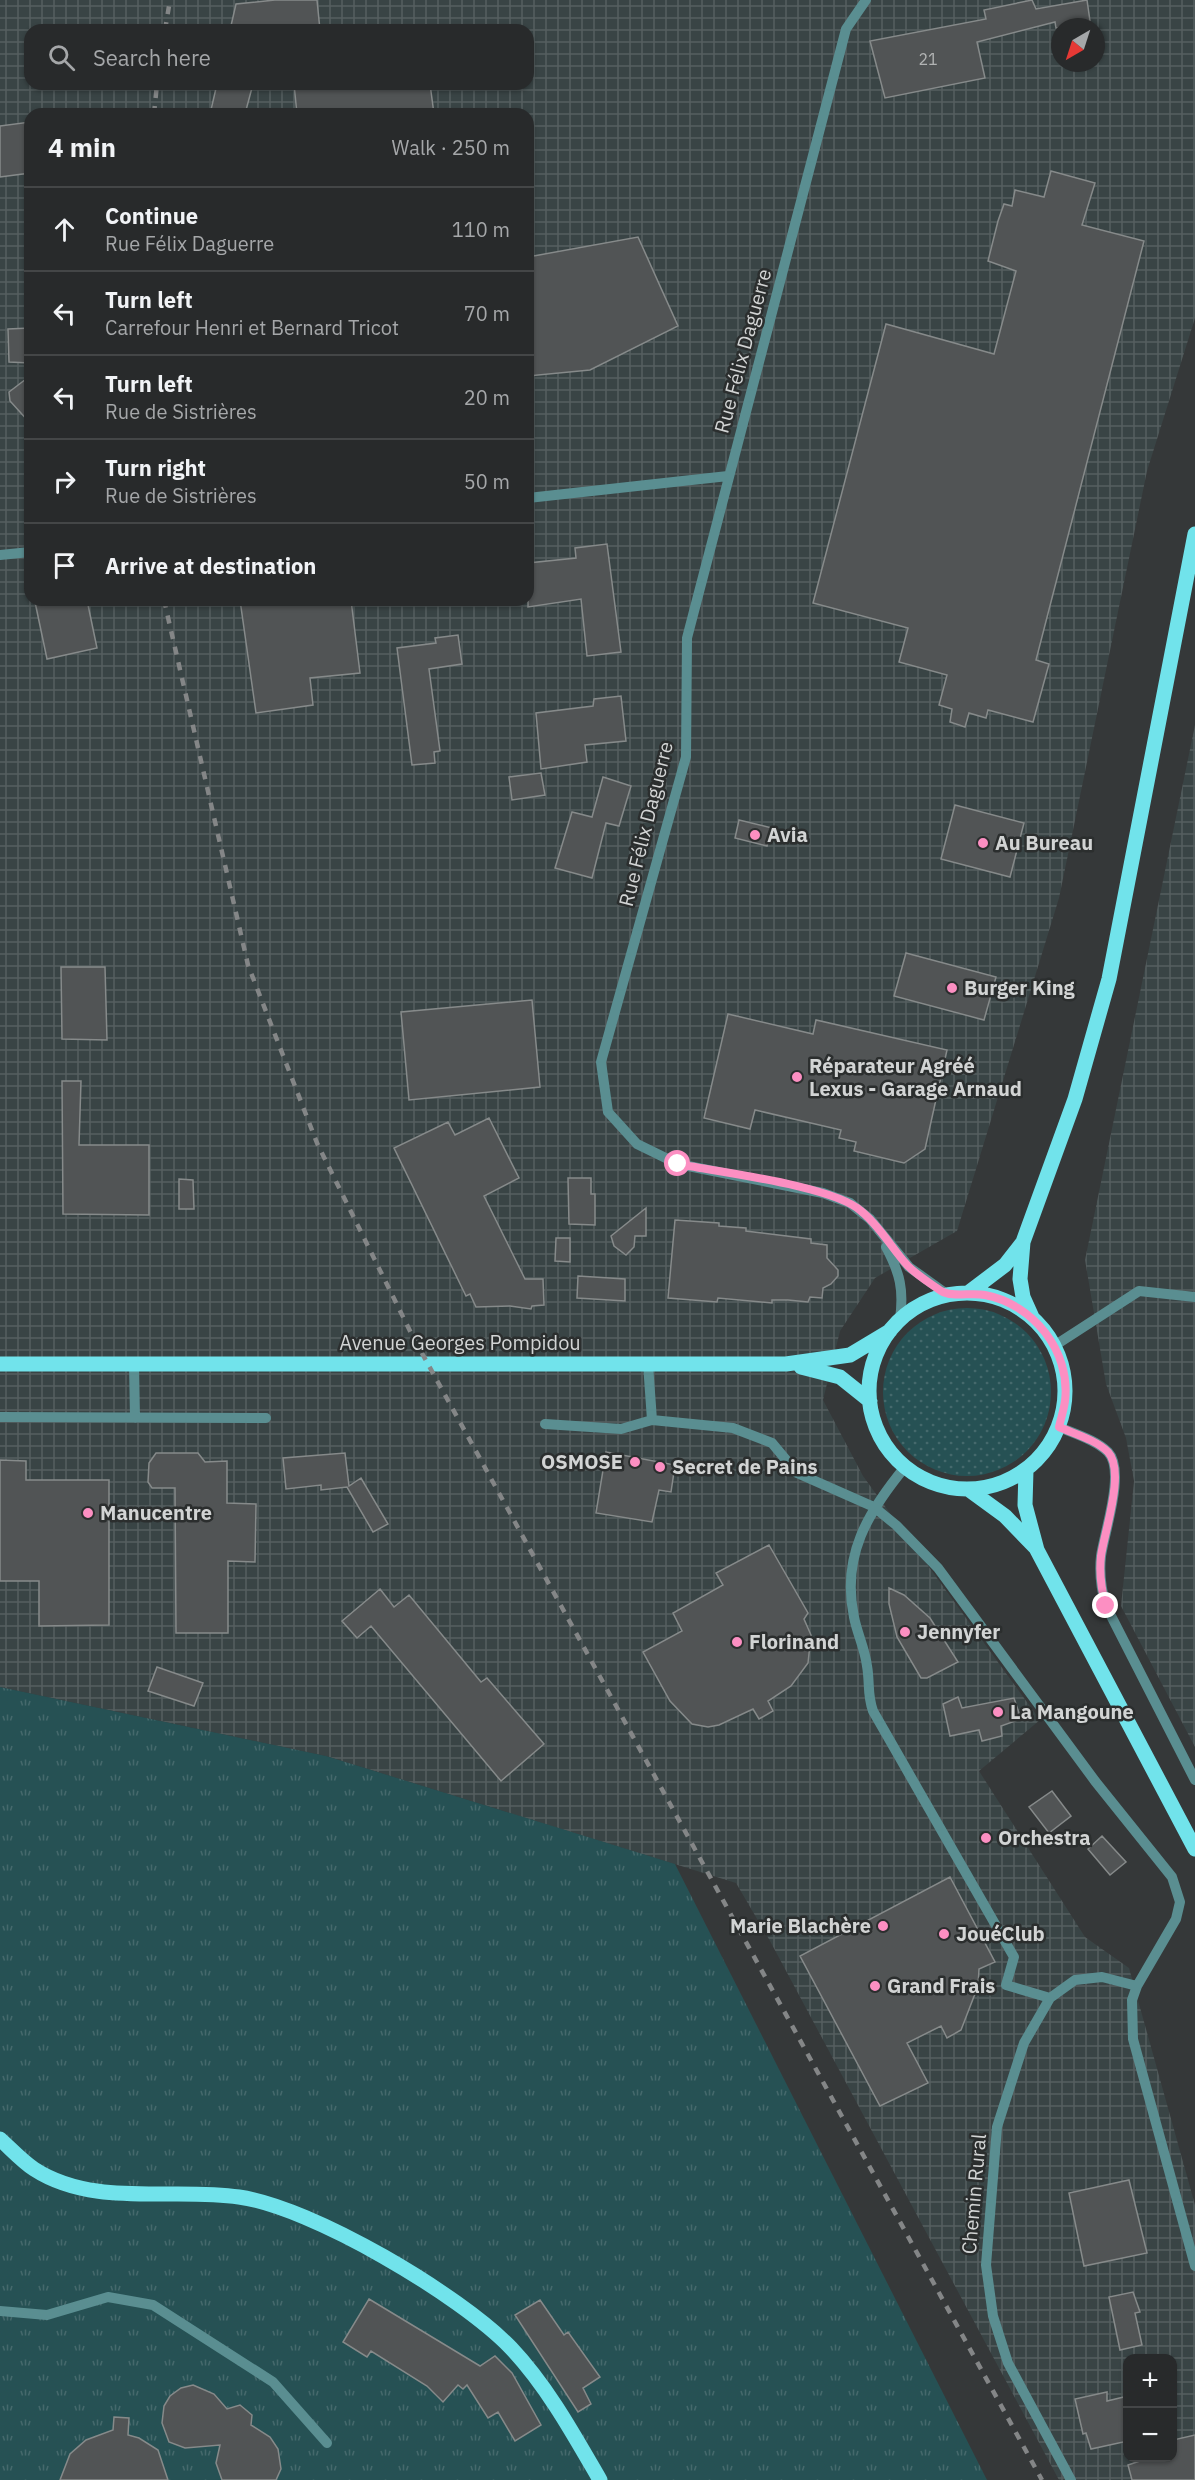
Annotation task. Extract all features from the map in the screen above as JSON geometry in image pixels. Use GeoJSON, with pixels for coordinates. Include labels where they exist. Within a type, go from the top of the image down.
{"type":"FeatureCollection","features":[{"type":"Feature","properties":{"kind":"main road"},"geometry":{"type":"LineString","coordinates":[[1032,1317],[1002,1299],[968,1293],[948,1295],[918,1306],[895,1325],[873,1364],[870,1401],[876,1426],[888,1448],[905,1467],[924,1479],[946,1487],[968,1489],[998,1484],[1026,1470],[1045,1451],[1059,1427],[1065,1400],[1064,1381],[1054,1346],[1032,1317],[1023,1297],[1020,1279],[1023,1242],[1075,1099],[1109,979],[1195,534]]}},
{"type":"Feature","properties":{"kind":"main road"},"geometry":{"type":"LineString","coordinates":[[968,1293],[1005,1265],[1023,1242]]}},
{"type":"Feature","properties":{"kind":"main road","name":"Avenue Georges Pompidou"},"geometry":{"type":"LineString","coordinates":[[0,1364],[786,1364],[850,1355],[895,1325]]}},
{"type":"Feature","properties":{"kind":"main road","name":"Avenue Georges Pompidou"},"geometry":{"type":"LineString","coordinates":[[786,1364],[840,1377],[870,1401]]}},
{"type":"Feature","properties":{"kind":"main road"},"geometry":{"type":"LineString","coordinates":[[1026,1470],[1025,1505],[1037,1550],[1195,1849]]}},
{"type":"Feature","properties":{"kind":"main road"},"geometry":{"type":"LineString","coordinates":[[968,1489],[1005,1516],[1037,1550]]}},
{"type":"Feature","properties":{"kind":"main road"},"geometry":{"type":"LineString","coordinates":[[0,2139],[35,2169],[65,2184],[97,2191],[186,2193],[249,2199],[277,2205],[381,2257],[453,2300],[512,2349],[564,2420],[600,2480]]}},
{"type":"Feature","properties":{"kind":"street","name":"Rue Félix Daguerre"},"geometry":{"type":"LineString","coordinates":[[862,4],[846,29],[687,638],[686,757],[601,1062],[608,1112],[637,1144],[678,1164],[839,1198],[861,1210],[909,1268],[948,1295]]}},
{"type":"Feature","properties":{"kind":"street"},"geometry":{"type":"LineString","coordinates":[[534,497],[729,476]]}},
{"type":"Feature","properties":{"kind":"street"},"geometry":{"type":"LineString","coordinates":[[0,555],[24,553]]}},
{"type":"Feature","properties":{"kind":"street","name":"Rue Félix Daguerre"},"geometry":{"type":"LineString","coordinates":[[877,1228],[902,1280],[903,1299],[895,1325]]}},
{"type":"Feature","properties":{"kind":"street"},"geometry":{"type":"LineString","coordinates":[[1054,1346],[1139,1291],[1195,1297]]}},
{"type":"Feature","properties":{"kind":"street"},"geometry":{"type":"LineString","coordinates":[[134,1364],[135,1418]]}},
{"type":"Feature","properties":{"kind":"street"},"geometry":{"type":"LineString","coordinates":[[648,1364],[652,1420]]}},
{"type":"Feature","properties":{"kind":"street"},"geometry":{"type":"LineString","coordinates":[[0,1417],[266,1418]]}},
{"type":"Feature","properties":{"kind":"street"},"geometry":{"type":"LineString","coordinates":[[545,1424],[621,1429],[652,1420],[733,1428],[772,1443],[796,1473],[874,1507],[896,1525],[938,1568],[1095,1781],[1172,1877],[1180,1902],[1176,1919],[1137,1986],[1132,2000],[1133,2039],[1195,2266]]}},
{"type":"Feature","properties":{"kind":"street"},"geometry":{"type":"LineString","coordinates":[[1059,1427],[1094,1442],[1109,1453],[1114,1462],[1116,1470],[1101,1557],[1100,1584],[1106,1606],[1195,1780]]}},
{"type":"Feature","properties":{"kind":"street"},"geometry":{"type":"LineString","coordinates":[[905,1467],[874,1507],[854,1553],[853,1614],[868,1666],[867,1696],[873,1711],[1014,1957],[1006,1985],[1050,1998]]}},
{"type":"Feature","properties":{"kind":"street","name":"Chemin Rural"},"geometry":{"type":"LineString","coordinates":[[1071,2480],[1008,2363],[993,2316],[986,2265],[998,2127],[1024,2043],[1050,1998],[1075,1980],[1102,1977],[1137,1986]]}},
{"type":"Feature","properties":{"kind":"street"},"geometry":{"type":"LineString","coordinates":[[0,2311],[47,2315],[108,2297],[153,2305],[273,2382],[327,2444]]}},
{"type":"Feature","properties":{"kind":"shaded area"},"geometry":{"type":"Polygon","coordinates":[[[0,0],[1195,0],[1195,318],[1147,471],[1059,898],[957,1231],[875,1278],[840,1331],[823,1400],[863,1476],[1040,1720],[979,1771],[1085,1937],[1129,1968],[1195,2205],[1195,2480],[1059,2480],[770,1941],[736,1883],[326,1756],[0,1687],[0,0]]]}},
{"type":"Feature","properties":{"kind":"shaded area"},"geometry":{"type":"Polygon","coordinates":[[[1195,725],[1195,1747],[1121,1606],[1134,1481],[1126,1438],[1106,1384],[1085,1260],[1195,725]]]}},
{"type":"Feature","properties":{"kind":"green space"},"geometry":{"type":"Polygon","coordinates":[[[967,1308],[999,1314],[1014,1322],[1026,1333],[1037,1345],[1045,1360],[1051,1392],[1045,1424],[1037,1439],[1026,1451],[1014,1462],[999,1470],[967,1476],[935,1470],[920,1462],[908,1451],[897,1439],[889,1424],[883,1392],[889,1360],[897,1345],[908,1333],[920,1322],[935,1314],[967,1308]]]}},
{"type":"Feature","properties":{"kind":"green space"},"geometry":{"type":"Polygon","coordinates":[[[0,1687],[326,1756],[675,1864],[987,2480],[0,2480],[0,1687]]]}},
{"type":"Feature","properties":{"kind":"building"},"geometry":{"type":"Polygon","coordinates":[[[275,0],[317,0],[319,24],[231,24],[236,4],[275,0]]]}},
{"type":"Feature","properties":{"kind":"building"},"geometry":{"type":"Polygon","coordinates":[[[1032,0],[1036,9],[1087,0],[1090,18],[1051,18],[1051,23],[977,42],[985,78],[885,98],[870,41],[986,19],[984,10],[1032,0]]]}},
{"type":"Feature","properties":{"kind":"building"},"geometry":{"type":"Polygon","coordinates":[[[216,90],[251,90],[247,108],[211,108],[216,90]]]}},
{"type":"Feature","properties":{"kind":"building"},"geometry":{"type":"Polygon","coordinates":[[[295,90],[431,90],[433,108],[296,108],[295,90]]]}},
{"type":"Feature","properties":{"kind":"building"},"geometry":{"type":"Polygon","coordinates":[[[24,123],[24,174],[0,177],[0,126],[24,123]]]}},
{"type":"Feature","properties":{"kind":"building"},"geometry":{"type":"Polygon","coordinates":[[[1051,171],[1095,183],[1082,225],[1144,241],[1036,660],[1049,664],[1033,722],[988,710],[986,718],[969,713],[965,727],[950,722],[952,709],[939,705],[947,675],[899,662],[908,628],[813,603],[886,324],[994,354],[1016,271],[988,261],[998,221],[1004,204],[1012,206],[1015,190],[1044,197],[1051,171]]]}},
{"type":"Feature","properties":{"kind":"building"},"geometry":{"type":"Polygon","coordinates":[[[638,237],[678,326],[590,370],[534,375],[534,256],[638,237]]]}},
{"type":"Feature","properties":{"kind":"building"},"geometry":{"type":"Polygon","coordinates":[[[24,328],[24,363],[9,362],[8,329],[24,328]]]}},
{"type":"Feature","properties":{"kind":"building"},"geometry":{"type":"Polygon","coordinates":[[[24,381],[24,416],[10,401],[9,392],[24,381]]]}},
{"type":"Feature","properties":{"kind":"building"},"geometry":{"type":"Polygon","coordinates":[[[607,544],[621,652],[587,656],[581,599],[528,607],[534,606],[534,562],[576,558],[575,548],[607,544]]]}},
{"type":"Feature","properties":{"kind":"building"},"geometry":{"type":"Polygon","coordinates":[[[36,606],[88,606],[97,648],[47,659],[36,606]]]}},
{"type":"Feature","properties":{"kind":"building"},"geometry":{"type":"Polygon","coordinates":[[[241,606],[352,606],[360,673],[310,678],[313,705],[256,713],[241,606]]]}},
{"type":"Feature","properties":{"kind":"building"},"geometry":{"type":"Polygon","coordinates":[[[458,635],[462,664],[429,669],[440,751],[434,752],[435,763],[412,765],[397,648],[436,643],[435,638],[458,635]]]}},
{"type":"Feature","properties":{"kind":"building"},"geometry":{"type":"Polygon","coordinates":[[[621,696],[626,741],[585,745],[587,762],[541,769],[536,713],[593,706],[594,699],[621,696]]]}},
{"type":"Feature","properties":{"kind":"building"},"geometry":{"type":"Polygon","coordinates":[[[541,773],[545,795],[512,800],[509,777],[541,773]]]}},
{"type":"Feature","properties":{"kind":"building"},"geometry":{"type":"Polygon","coordinates":[[[603,777],[631,786],[619,826],[606,823],[592,878],[555,868],[572,812],[592,817],[603,777]]]}},
{"type":"Feature","properties":{"kind":"building"},"geometry":{"type":"Polygon","coordinates":[[[955,805],[1024,823],[1010,877],[941,859],[955,805]]]}},
{"type":"Feature","properties":{"kind":"building"},"geometry":{"type":"Polygon","coordinates":[[[739,820],[772,828],[767,846],[735,838],[739,820]]]}},
{"type":"Feature","properties":{"kind":"building"},"geometry":{"type":"Polygon","coordinates":[[[906,953],[996,977],[984,1020],[894,996],[906,953]]]}},
{"type":"Feature","properties":{"kind":"building"},"geometry":{"type":"Polygon","coordinates":[[[61,967],[105,967],[107,1040],[62,1039],[61,967]]]}},
{"type":"Feature","properties":{"kind":"building"},"geometry":{"type":"Polygon","coordinates":[[[532,1000],[540,1087],[409,1100],[401,1012],[532,1000]]]}},
{"type":"Feature","properties":{"kind":"building"},"geometry":{"type":"Polygon","coordinates":[[[728,1014],[813,1034],[816,1020],[947,1050],[925,1149],[904,1163],[854,1151],[856,1142],[839,1138],[841,1130],[755,1110],[750,1129],[704,1118],[728,1014]]]}},
{"type":"Feature","properties":{"kind":"building"},"geometry":{"type":"Polygon","coordinates":[[[62,1081],[81,1081],[79,1145],[149,1145],[149,1215],[63,1214],[62,1081]]]}},
{"type":"Feature","properties":{"kind":"building"},"geometry":{"type":"Polygon","coordinates":[[[489,1118],[519,1178],[484,1196],[525,1279],[543,1279],[544,1305],[532,1306],[531,1309],[510,1306],[476,1307],[470,1294],[466,1296],[394,1148],[448,1122],[455,1135],[489,1118]]]}},
{"type":"Feature","properties":{"kind":"building"},"geometry":{"type":"Polygon","coordinates":[[[568,1178],[591,1178],[591,1194],[595,1194],[595,1225],[569,1224],[568,1178]]]}},
{"type":"Feature","properties":{"kind":"building"},"geometry":{"type":"Polygon","coordinates":[[[179,1179],[193,1180],[194,1209],[179,1209],[179,1179]]]}},
{"type":"Feature","properties":{"kind":"building"},"geometry":{"type":"Polygon","coordinates":[[[646,1208],[646,1236],[635,1236],[634,1247],[626,1255],[614,1246],[611,1236],[646,1208]]]}},
{"type":"Feature","properties":{"kind":"building"},"geometry":{"type":"Polygon","coordinates":[[[675,1220],[719,1223],[719,1226],[746,1228],[746,1231],[811,1239],[811,1243],[827,1245],[827,1258],[838,1270],[838,1276],[831,1284],[823,1288],[822,1298],[810,1297],[808,1302],[772,1300],[772,1303],[718,1298],[717,1302],[668,1298],[675,1220]]]}},
{"type":"Feature","properties":{"kind":"building"},"geometry":{"type":"Polygon","coordinates":[[[556,1238],[570,1238],[570,1262],[555,1261],[556,1238]]]}},
{"type":"Feature","properties":{"kind":"building"},"geometry":{"type":"Polygon","coordinates":[[[578,1276],[625,1279],[625,1301],[577,1298],[578,1276]]]}},
{"type":"Feature","properties":{"kind":"building"},"geometry":{"type":"Polygon","coordinates":[[[606,1452],[675,1465],[671,1492],[659,1490],[652,1522],[596,1513],[606,1452]]]}},
{"type":"Feature","properties":{"kind":"building"},"geometry":{"type":"Polygon","coordinates":[[[156,1453],[198,1453],[205,1462],[227,1461],[227,1503],[256,1504],[255,1562],[228,1561],[228,1633],[176,1633],[175,1488],[152,1488],[148,1482],[149,1463],[156,1453]]]}},
{"type":"Feature","properties":{"kind":"building"},"geometry":{"type":"Polygon","coordinates":[[[345,1453],[349,1486],[361,1478],[388,1524],[373,1532],[347,1487],[321,1490],[321,1485],[286,1489],[283,1458],[345,1453]]]}},
{"type":"Feature","properties":{"kind":"building"},"geometry":{"type":"Polygon","coordinates":[[[0,1460],[26,1461],[26,1480],[109,1480],[109,1625],[39,1626],[39,1581],[0,1581],[0,1460]]]}},
{"type":"Feature","properties":{"kind":"building","name":"Florinand"},"geometry":{"type":"Polygon","coordinates":[[[769,1545],[808,1613],[804,1619],[811,1635],[808,1663],[791,1686],[768,1701],[773,1711],[759,1719],[753,1709],[719,1725],[708,1727],[692,1724],[670,1701],[643,1652],[682,1631],[673,1613],[723,1585],[716,1573],[769,1545]]]}},
{"type":"Feature","properties":{"kind":"building"},"geometry":{"type":"Polygon","coordinates":[[[889,1588],[904,1595],[930,1618],[958,1662],[927,1678],[921,1678],[897,1637],[889,1604],[889,1588]]]}},
{"type":"Feature","properties":{"kind":"building"},"geometry":{"type":"Polygon","coordinates":[[[380,1589],[394,1607],[409,1595],[481,1682],[487,1678],[544,1744],[501,1781],[371,1626],[357,1638],[342,1621],[380,1589]]]}},
{"type":"Feature","properties":{"kind":"building"},"geometry":{"type":"Polygon","coordinates":[[[157,1667],[203,1683],[194,1706],[148,1691],[157,1667]]]}},
{"type":"Feature","properties":{"kind":"building"},"geometry":{"type":"Polygon","coordinates":[[[958,1697],[962,1708],[1014,1698],[1021,1719],[1001,1726],[1002,1736],[982,1741],[979,1730],[950,1736],[943,1704],[958,1697]]]}},
{"type":"Feature","properties":{"kind":"building"},"geometry":{"type":"Polygon","coordinates":[[[1052,1791],[1071,1816],[1049,1833],[1029,1807],[1052,1791]]]}},
{"type":"Feature","properties":{"kind":"building"},"geometry":{"type":"Polygon","coordinates":[[[1102,1836],[1126,1862],[1110,1875],[1088,1849],[1102,1836]]]}},
{"type":"Feature","properties":{"kind":"building","name":"Grand Frais"},"geometry":{"type":"Polygon","coordinates":[[[950,1877],[995,1962],[979,1969],[978,1986],[961,2030],[947,2038],[941,2026],[907,2043],[928,2083],[880,2106],[800,1956],[950,1877]]]}},
{"type":"Feature","properties":{"kind":"building"},"geometry":{"type":"Polygon","coordinates":[[[1129,2180],[1147,2253],[1084,2266],[1069,2193],[1129,2180]]]}},
{"type":"Feature","properties":{"kind":"building"},"geometry":{"type":"Polygon","coordinates":[[[1133,2292],[1140,2312],[1135,2313],[1142,2345],[1120,2350],[1109,2297],[1133,2292]]]}},
{"type":"Feature","properties":{"kind":"building"},"geometry":{"type":"Polygon","coordinates":[[[369,2299],[480,2366],[495,2356],[512,2373],[541,2425],[515,2441],[498,2412],[488,2418],[467,2385],[463,2389],[458,2385],[443,2402],[427,2386],[371,2351],[367,2357],[343,2342],[369,2299]]]}},
{"type":"Feature","properties":{"kind":"building"},"geometry":{"type":"Polygon","coordinates":[[[540,2300],[564,2335],[568,2332],[600,2377],[583,2388],[591,2404],[578,2412],[515,2315],[540,2300]]]}},
{"type":"Feature","properties":{"kind":"building"},"geometry":{"type":"Polygon","coordinates":[[[193,2385],[214,2394],[227,2409],[240,2405],[252,2415],[251,2425],[270,2437],[278,2449],[281,2469],[276,2480],[222,2480],[216,2463],[220,2445],[185,2448],[169,2442],[162,2423],[164,2406],[170,2396],[181,2388],[193,2385]]]}},
{"type":"Feature","properties":{"kind":"building"},"geometry":{"type":"Polygon","coordinates":[[[1107,2392],[1107,2401],[1123,2397],[1123,2442],[1091,2449],[1086,2433],[1083,2434],[1075,2399],[1107,2392]]]}},
{"type":"Feature","properties":{"kind":"building"},"geometry":{"type":"Polygon","coordinates":[[[114,2417],[129,2418],[128,2435],[139,2438],[158,2450],[168,2480],[60,2480],[70,2454],[86,2440],[113,2430],[114,2417]]]}},
{"type":"Feature","properties":{"kind":"building"},"geometry":{"type":"Polygon","coordinates":[[[1195,2435],[1195,2480],[1132,2480],[1128,2465],[1137,2462],[1177,2462],[1177,2439],[1195,2435]]]}},
{"type":"Feature","properties":{"kind":"railway"},"geometry":{"type":"LineString","coordinates":[[166,24],[170,0]]}},
{"type":"Feature","properties":{"kind":"railway"},"geometry":{"type":"LineString","coordinates":[[155,108],[156,90]]}},
{"type":"Feature","properties":{"kind":"railway"},"geometry":{"type":"LineString","coordinates":[[165,606],[248,965],[317,1143],[412,1335],[1042,2480]]}},
{"type":"Feature","properties":{"kind":"place","name":"Avia"},"geometry":{"type":"Point","coordinates":[755,835]}},
{"type":"Feature","properties":{"kind":"place","name":"Au Bureau"},"geometry":{"type":"Point","coordinates":[983,843]}},
{"type":"Feature","properties":{"kind":"place","name":"Burger King"},"geometry":{"type":"Point","coordinates":[952,988]}},
{"type":"Feature","properties":{"kind":"place","name":"Réparateur Agréé Lexus - Garage Arnaud"},"geometry":{"type":"Point","coordinates":[797,1077]}},
{"type":"Feature","properties":{"kind":"place","name":"OSMOSE"},"geometry":{"type":"Point","coordinates":[635,1462]}},
{"type":"Feature","properties":{"kind":"place","name":"Secret de Pains"},"geometry":{"type":"Point","coordinates":[660,1467]}},
{"type":"Feature","properties":{"kind":"place","name":"Manucentre"},"geometry":{"type":"Point","coordinates":[88,1513]}},
{"type":"Feature","properties":{"kind":"place","name":"Jennyfer"},"geometry":{"type":"Point","coordinates":[905,1632]}},
{"type":"Feature","properties":{"kind":"place","name":"Florinand"},"geometry":{"type":"Point","coordinates":[737,1642]}},
{"type":"Feature","properties":{"kind":"place","name":"La Mangoune"},"geometry":{"type":"Point","coordinates":[998,1712]}},
{"type":"Feature","properties":{"kind":"place","name":"Orchestra"},"geometry":{"type":"Point","coordinates":[986,1838]}},
{"type":"Feature","properties":{"kind":"place","name":"Marie Blachère"},"geometry":{"type":"Point","coordinates":[883,1926]}},
{"type":"Feature","properties":{"kind":"place","name":"JouéClub"},"geometry":{"type":"Point","coordinates":[944,1934]}},
{"type":"Feature","properties":{"kind":"place","name":"Grand Frais"},"geometry":{"type":"Point","coordinates":[875,1986]}},
{"type":"Feature","properties":{"kind":"route"},"geometry":{"type":"LineString","coordinates":[[678,1164],[839,1198],[861,1210],[909,1268],[941,1291],[948,1295],[968,1293],[1002,1299],[1032,1317],[1054,1346],[1064,1372],[1065,1400],[1059,1427],[1094,1442],[1109,1453],[1114,1462],[1116,1470],[1113,1495],[1101,1557],[1100,1584],[1106,1606]]}}]}
